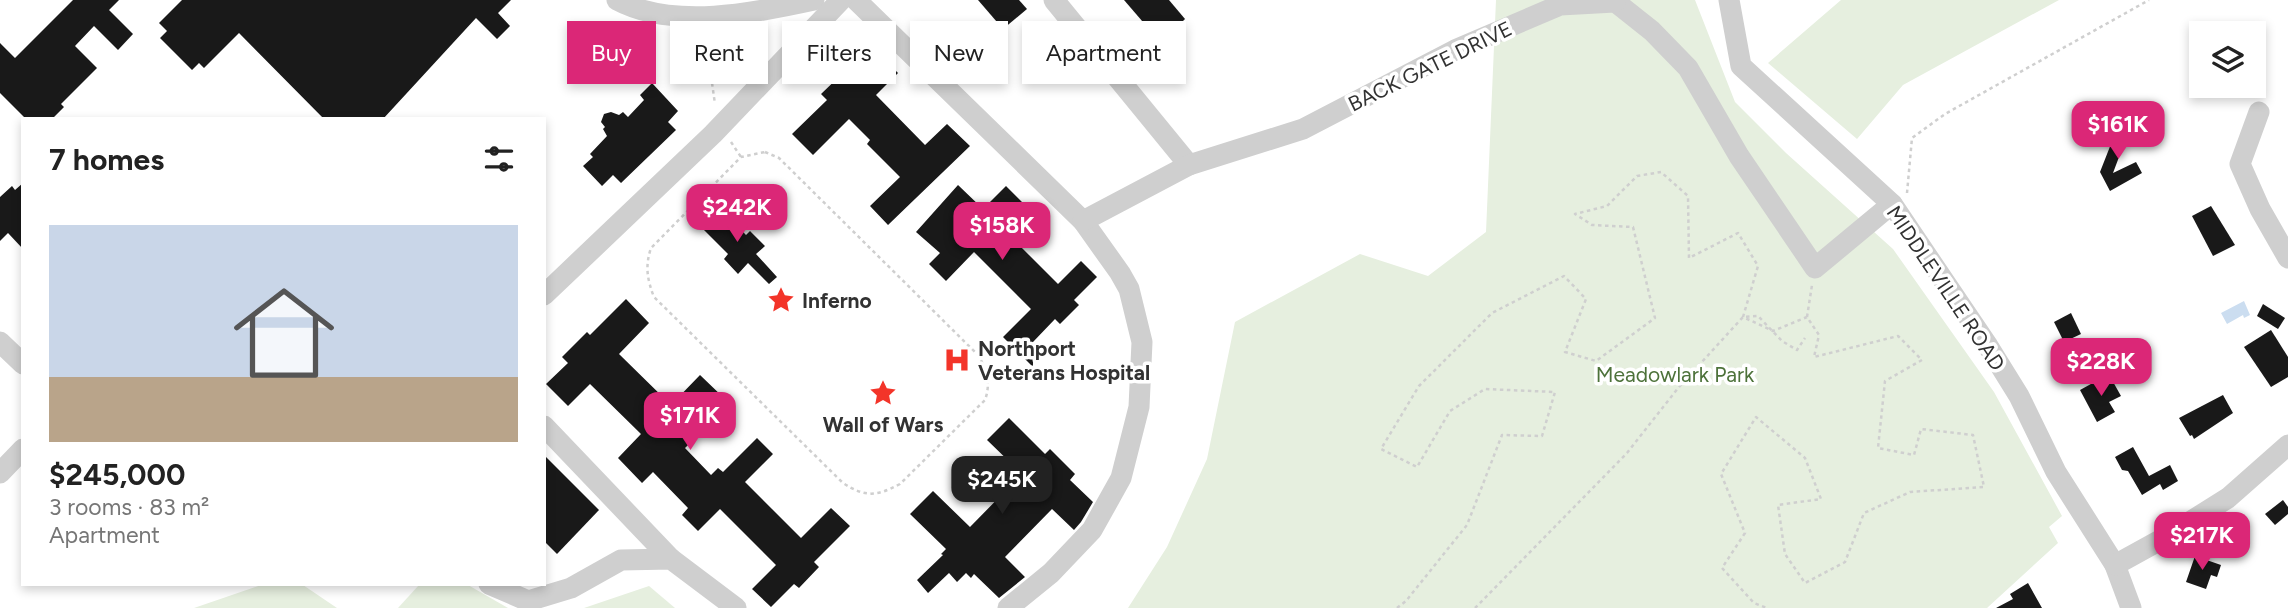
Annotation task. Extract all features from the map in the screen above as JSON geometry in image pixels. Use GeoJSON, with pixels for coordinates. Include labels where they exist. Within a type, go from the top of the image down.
{"type":"FeatureCollection","features":[{"type":"Feature","properties":{"kind":"street"},"geometry":{"type":"LineString","coordinates":[[617,0],[645,11],[693,17],[762,11],[814,0]]}},
{"type":"Feature","properties":{"kind":"street"},"geometry":{"type":"LineString","coordinates":[[546,293],[722,124],[841,0]]}},
{"type":"Feature","properties":{"kind":"street"},"geometry":{"type":"LineString","coordinates":[[856,0],[1083,221],[1129,289],[1142,342],[1139,407],[1121,478],[1092,530],[1051,573],[1008,608]]}},
{"type":"Feature","properties":{"kind":"street"},"geometry":{"type":"LineString","coordinates":[[1054,0],[1189,165]]}},
{"type":"Feature","properties":{"kind":"street","name":"MIDDLEVILLE ROAD"},"geometry":{"type":"LineString","coordinates":[[1729,0],[1741,66],[1892,204],[2019,396],[2056,472],[2115,565],[2132,608]]}},
{"type":"Feature","properties":{"kind":"street","name":"BACK GATE DRIVE"},"geometry":{"type":"LineString","coordinates":[[1083,221],[1189,165],[1303,129],[1455,50],[1560,5],[1614,1],[1652,30],[1688,68],[1739,156],[1815,268]]}},
{"type":"Feature","properties":{"kind":"street"},"geometry":{"type":"LineString","coordinates":[[2259,112],[2240,164],[2260,209],[2288,258]]}},
{"type":"Feature","properties":{"kind":"street"},"geometry":{"type":"LineString","coordinates":[[1815,268],[1892,204]]}},
{"type":"Feature","properties":{"kind":"street"},"geometry":{"type":"LineString","coordinates":[[546,428],[671,559],[736,608]]}},
{"type":"Feature","properties":{"kind":"street"},"geometry":{"type":"LineString","coordinates":[[2115,565],[2228,498],[2288,445]]}},
{"type":"Feature","properties":{"kind":"street"},"geometry":{"type":"LineString","coordinates":[[0,473],[21,451]]}},
{"type":"Feature","properties":{"kind":"street"},"geometry":{"type":"LineString","coordinates":[[494,586],[528,601],[571,588],[621,560],[671,559]]}},
{"type":"Feature","properties":{"kind":"path"},"geometry":{"type":"LineString","coordinates":[[1892,204],[1907,197],[1913,138],[1945,114],[2149,0]]}},
{"type":"Feature","properties":{"kind":"path"},"geometry":{"type":"LineString","coordinates":[[712,84],[716,113],[741,157]]}},
{"type":"Feature","properties":{"kind":"path"},"geometry":{"type":"LineString","coordinates":[[765,152],[779,158],[978,355],[986,368],[989,388],[985,400],[900,484],[884,493],[868,494],[843,483],[654,298],[647,280],[646,261],[651,247],[741,157],[765,152]]}},
{"type":"Feature","properties":{"kind":"path"},"geometry":{"type":"LineString","coordinates":[[1397,608],[1406,601],[1467,525],[1502,435],[1542,436],[1555,392],[1485,389],[1450,411],[1417,467],[1381,449],[1419,386],[1492,313],[1564,276],[1586,299],[1565,352],[1596,361],[1655,318],[1633,227],[1592,225],[1575,214],[1607,206],[1637,176],[1661,172],[1688,197],[1689,258],[1738,233],[1758,266],[1743,317],[1679,387],[1628,453],[1475,608]]}},
{"type":"Feature","properties":{"kind":"path"},"geometry":{"type":"LineString","coordinates":[[1767,608],[1754,603],[1722,568],[1745,533],[1721,474],[1756,417],[1805,458],[1821,499],[1778,505],[1785,554],[1805,583],[1845,562],[1864,513],[1910,492],[1984,487],[1973,435],[1921,429],[1914,455],[1878,448],[1885,381],[1922,360],[1898,336],[1814,357],[1819,335],[1807,317],[1815,268]]}},
{"type":"Feature","properties":{"kind":"path"},"geometry":{"type":"LineString","coordinates":[[1743,317],[1758,316],[1782,341],[1797,349],[1805,338]]}},
{"type":"Feature","properties":{"kind":"path"},"geometry":{"type":"LineString","coordinates":[[1743,317],[1773,331],[1807,317]]}},
{"type":"Feature","properties":{"kind":"green space","name":"Meadowlark Park"},"geometry":{"type":"Polygon","coordinates":[[[1496,0],[1695,0],[1735,102],[1786,153],[1893,249],[1994,392],[2062,516],[2049,527],[2058,543],[1987,608],[1128,608],[1167,547],[1207,459],[1235,322],[1360,254],[1428,276],[1486,232],[1496,0]]]}},
{"type":"Feature","properties":{"kind":"green space"},"geometry":{"type":"Polygon","coordinates":[[[1841,0],[2059,0],[1903,85],[1857,139],[1768,63],[1841,0]]]}},
{"type":"Feature","properties":{"kind":"green space"},"geometry":{"type":"Polygon","coordinates":[[[258,586],[304,586],[337,608],[194,608],[258,586]]]}},
{"type":"Feature","properties":{"kind":"green space"},"geometry":{"type":"Polygon","coordinates":[[[418,586],[470,586],[508,608],[398,608],[418,586]]]}},
{"type":"Feature","properties":{"kind":"green space"},"geometry":{"type":"Polygon","coordinates":[[[649,586],[675,608],[584,608],[649,586]]]}},
{"type":"Feature","properties":{"kind":"water"},"geometry":{"type":"Polygon","coordinates":[[[2244,301],[2250,315],[2244,318],[2243,315],[2227,324],[2221,313],[2244,301]]]}},
{"type":"Feature","properties":{"kind":"building"},"geometry":{"type":"Polygon","coordinates":[[[73,0],[119,0],[109,10],[133,34],[118,50],[94,26],[75,46],[97,68],[61,104],[64,107],[54,117],[24,117],[0,93],[0,43],[15,58],[73,0]]]}},
{"type":"Feature","properties":{"kind":"building"},"geometry":{"type":"Polygon","coordinates":[[[182,0],[511,0],[498,13],[510,26],[497,39],[476,18],[385,117],[322,117],[239,33],[204,68],[199,63],[192,70],[160,38],[167,31],[159,23],[182,0]]]}},
{"type":"Feature","properties":{"kind":"building"},"geometry":{"type":"Polygon","coordinates":[[[978,0],[1019,0],[1027,9],[1008,25],[1008,21],[996,21],[978,0]]]}},
{"type":"Feature","properties":{"kind":"building"},"geometry":{"type":"Polygon","coordinates":[[[1124,0],[1169,0],[1185,19],[1183,21],[1142,21],[1124,0]]]}},
{"type":"Feature","properties":{"kind":"building"},"geometry":{"type":"Polygon","coordinates":[[[653,84],[678,111],[668,122],[676,130],[621,183],[613,175],[602,186],[583,166],[593,157],[590,154],[607,136],[601,122],[604,114],[611,112],[619,115],[623,112],[628,117],[644,100],[640,95],[653,84]]]}},
{"type":"Feature","properties":{"kind":"building"},"geometry":{"type":"Polygon","coordinates":[[[831,84],[887,84],[876,95],[925,145],[947,124],[970,146],[888,225],[870,206],[900,177],[867,144],[870,140],[849,119],[813,155],[792,134],[827,100],[821,94],[831,84]]]}},
{"type":"Feature","properties":{"kind":"building"},"geometry":{"type":"Polygon","coordinates":[[[2120,121],[2131,125],[2113,173],[2136,162],[2142,173],[2110,191],[2100,172],[2120,121]]]}},
{"type":"Feature","properties":{"kind":"building"},"geometry":{"type":"Polygon","coordinates":[[[21,185],[21,247],[8,233],[0,241],[0,197],[12,186],[15,190],[21,185]]]}},
{"type":"Feature","properties":{"kind":"building"},"geometry":{"type":"Polygon","coordinates":[[[958,185],[983,209],[1006,186],[1023,203],[1000,226],[1058,284],[1081,261],[1097,277],[1074,300],[1079,305],[1060,324],[1055,319],[1033,342],[1033,367],[1003,337],[1031,309],[974,252],[946,281],[929,264],[940,253],[916,232],[958,185]]]}},
{"type":"Feature","properties":{"kind":"building"},"geometry":{"type":"Polygon","coordinates":[[[718,206],[746,235],[750,231],[765,246],[756,254],[777,277],[769,284],[748,263],[738,274],[724,259],[728,254],[700,226],[718,206]]]}},
{"type":"Feature","properties":{"kind":"building"},"geometry":{"type":"Polygon","coordinates":[[[2211,206],[2235,245],[2213,256],[2192,216],[2211,206]]]}},
{"type":"Feature","properties":{"kind":"building"},"geometry":{"type":"Polygon","coordinates":[[[626,299],[649,323],[619,354],[671,405],[700,375],[725,399],[691,433],[696,437],[685,448],[711,475],[718,468],[723,472],[757,438],[773,454],[745,482],[801,538],[831,508],[850,526],[814,562],[819,567],[799,588],[794,584],[771,607],[752,589],[776,565],[720,509],[698,531],[682,515],[688,508],[653,472],[642,483],[618,458],[641,434],[590,384],[568,406],[546,384],[568,363],[562,357],[587,332],[590,335],[626,299]]]}},
{"type":"Feature","properties":{"kind":"building"},"geometry":{"type":"Polygon","coordinates":[[[2263,304],[2285,318],[2278,329],[2257,316],[2263,304]]]}},
{"type":"Feature","properties":{"kind":"building"},"geometry":{"type":"Polygon","coordinates":[[[2071,313],[2081,334],[2064,342],[2054,322],[2071,313]]]}},
{"type":"Feature","properties":{"kind":"building"},"geometry":{"type":"Polygon","coordinates":[[[2271,330],[2288,357],[2288,377],[2271,387],[2244,347],[2271,330]]]}},
{"type":"Feature","properties":{"kind":"building"},"geometry":{"type":"Polygon","coordinates":[[[2100,379],[2103,385],[2112,380],[2121,396],[2109,402],[2115,412],[2097,422],[2080,390],[2100,379]]]}},
{"type":"Feature","properties":{"kind":"building"},"geometry":{"type":"Polygon","coordinates":[[[2223,395],[2233,413],[2194,439],[2179,418],[2223,395]]]}},
{"type":"Feature","properties":{"kind":"building"},"geometry":{"type":"Polygon","coordinates":[[[1009,418],[1045,454],[1050,449],[1075,474],[1070,480],[1093,502],[1074,530],[1052,509],[1005,557],[1025,577],[999,598],[974,574],[971,578],[966,573],[957,582],[949,573],[928,593],[917,580],[946,549],[910,514],[933,491],[970,527],[1022,474],[987,440],[1009,418]]]}},
{"type":"Feature","properties":{"kind":"building"},"geometry":{"type":"Polygon","coordinates":[[[2133,447],[2149,476],[2170,465],[2178,481],[2163,490],[2160,484],[2142,495],[2128,471],[2122,470],[2115,457],[2133,447]]]}},
{"type":"Feature","properties":{"kind":"building"},"geometry":{"type":"Polygon","coordinates":[[[546,457],[599,510],[557,554],[546,543],[546,457]]]}},
{"type":"Feature","properties":{"kind":"building"},"geometry":{"type":"Polygon","coordinates":[[[2283,500],[2288,507],[2288,514],[2275,525],[2265,514],[2283,500]]]}},
{"type":"Feature","properties":{"kind":"building"},"geometry":{"type":"Polygon","coordinates":[[[2195,556],[2221,565],[2217,577],[2211,575],[2206,589],[2186,582],[2195,556]]]}},
{"type":"Feature","properties":{"kind":"building"},"geometry":{"type":"Polygon","coordinates":[[[2028,583],[2042,608],[1996,608],[2013,599],[2010,594],[2028,583]]]}},
{"type":"Feature","properties":{"kind":"place","name":"Inferno"},"geometry":{"type":"Point","coordinates":[781,300]}},
{"type":"Feature","properties":{"kind":"place","name":"Northport Veterans Hospital"},"geometry":{"type":"Point","coordinates":[957,360]}},
{"type":"Feature","properties":{"kind":"place","name":"Wall of Wars"},"geometry":{"type":"Point","coordinates":[883,393]}}]}
